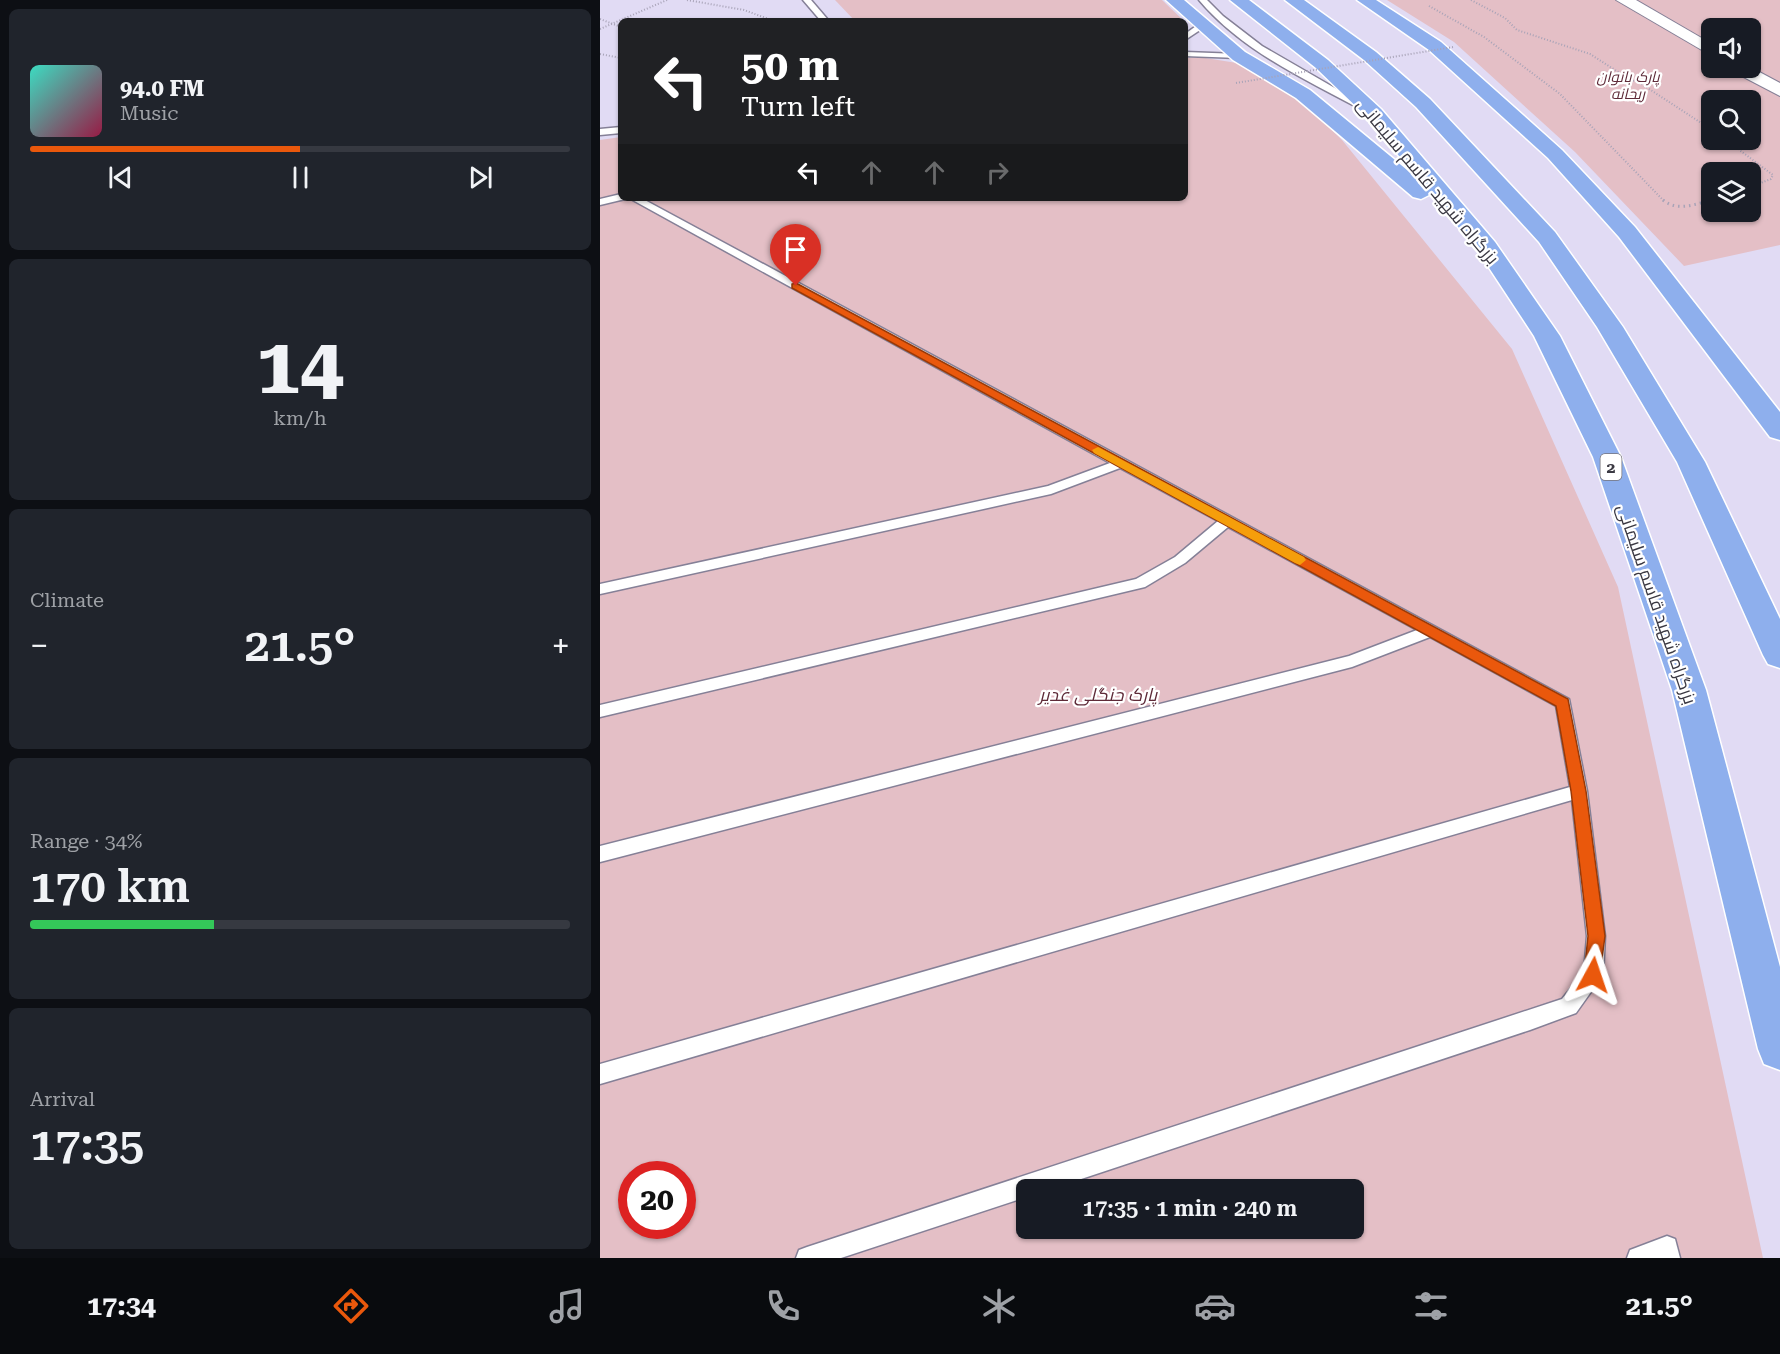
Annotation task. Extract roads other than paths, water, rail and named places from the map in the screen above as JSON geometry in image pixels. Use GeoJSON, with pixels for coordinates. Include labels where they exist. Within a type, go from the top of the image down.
{"type":"FeatureCollection","features":[{"type":"Feature","properties":{"kind":"highway"},"geometry":{"type":"LineString","coordinates":[[1174,0],[1239,56],[1303,93],[1487,247]]}},
{"type":"Feature","properties":{"kind":"highway","name":"بزرگراه شهید قاسم سلیمانی"},"geometry":{"type":"LineString","coordinates":[[1238,0],[1322,64],[1374,112],[1487,247],[1546,336],[1607,457],[1689,690],[1780,1048]]}},
{"type":"Feature","properties":{"kind":"highway"},"geometry":{"type":"LineString","coordinates":[[1293,0],[1370,56],[1423,103],[1547,237],[1610,327],[1691,462],[1780,655]]}},
{"type":"Feature","properties":{"kind":"highway"},"geometry":{"type":"LineString","coordinates":[[1365,0],[1436,46],[1555,154],[1627,232],[1780,431]]}},
{"type":"Feature","properties":{"kind":"street"},"geometry":{"type":"LineString","coordinates":[[1624,0],[1701,45]]}},
{"type":"Feature","properties":{"kind":"street"},"geometry":{"type":"LineString","coordinates":[[1757,78],[1780,91]]}},
{"type":"Feature","properties":{"kind":"lane"},"geometry":{"type":"LineString","coordinates":[[807,0],[822,18]]}},
{"type":"Feature","properties":{"kind":"lane"},"geometry":{"type":"LineString","coordinates":[[1203,0],[1231,28],[1256,48],[1374,112]]}},
{"type":"Feature","properties":{"kind":"lane"},"geometry":{"type":"LineString","coordinates":[[1188,36],[1202,26]]}},
{"type":"Feature","properties":{"kind":"lane"},"geometry":{"type":"LineString","coordinates":[[1188,54],[1239,56]]}},
{"type":"Feature","properties":{"kind":"lane"},"geometry":{"type":"LineString","coordinates":[[600,132],[618,130]]}},
{"type":"Feature","properties":{"kind":"lane"},"geometry":{"type":"LineString","coordinates":[[600,202],[618,198]]}},
{"type":"Feature","properties":{"kind":"lane"},"geometry":{"type":"LineString","coordinates":[[640,201],[1563,703],[1579,791],[1596,936],[1593,975],[1569,1006],[807,1258]]}},
{"type":"Feature","properties":{"kind":"lane"},"geometry":{"type":"LineString","coordinates":[[600,589],[1051,490],[1121,463]]}},
{"type":"Feature","properties":{"kind":"lane"},"geometry":{"type":"LineString","coordinates":[[600,711],[1140,583],[1180,561],[1227,521]]}},
{"type":"Feature","properties":{"kind":"lane"},"geometry":{"type":"LineString","coordinates":[[600,854],[1352,662],[1431,631]]}},
{"type":"Feature","properties":{"kind":"lane"},"geometry":{"type":"LineString","coordinates":[[600,1074],[1579,791]]}},
{"type":"Feature","properties":{"kind":"lane"},"geometry":{"type":"LineString","coordinates":[[1638,1258],[1667,1247],[1669,1258]]}},
{"type":"Feature","properties":{"kind":"park label","name":"پارک بانوان ریحانه"},"geometry":{"type":"Point","coordinates":[1628,86]}},
{"type":"Feature","properties":{"kind":"park label","name":"پارک جنگلی غدیر"},"geometry":{"type":"Point","coordinates":[1098,694]}}]}
